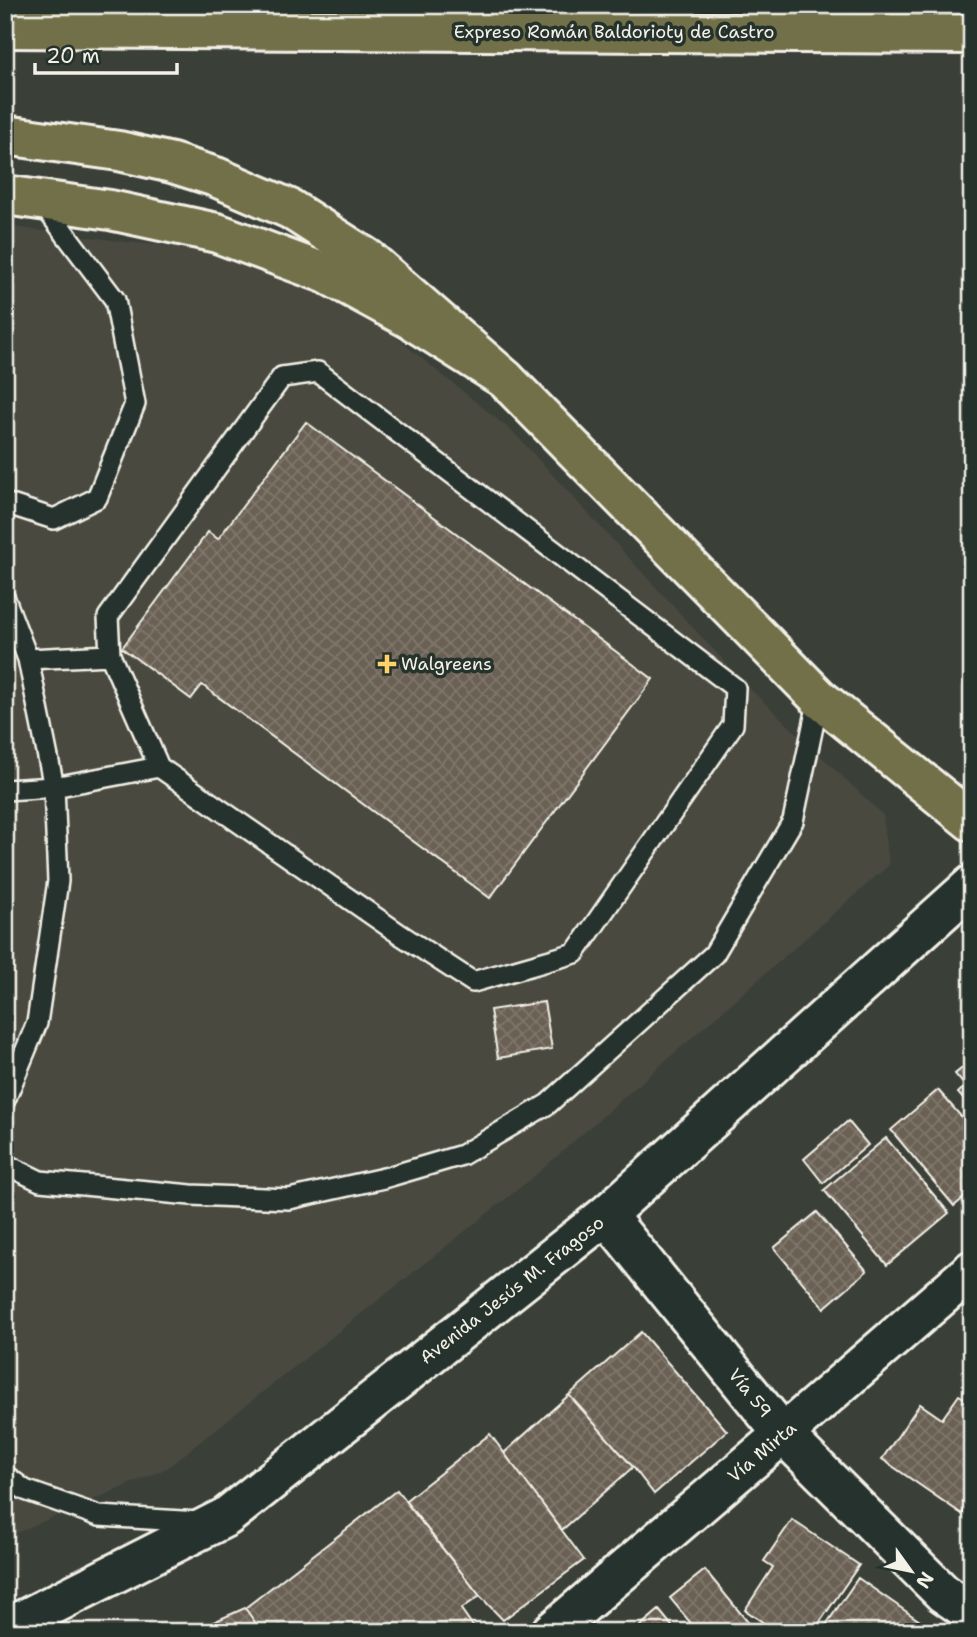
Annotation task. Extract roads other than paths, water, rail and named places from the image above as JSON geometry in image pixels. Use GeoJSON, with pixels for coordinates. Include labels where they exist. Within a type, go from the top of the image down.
{"type":"FeatureCollection","features":[{"type":"Feature","properties":{"kind":"main road","name":"Expreso Román Baldorioty de Castro"},"geometry":{"type":"LineString","coordinates":[[5,28],[972,34]]}},
{"type":"Feature","properties":{"kind":"main road"},"geometry":{"type":"LineString","coordinates":[[5,135],[119,151],[172,163],[216,177],[290,209],[368,259],[505,379],[819,698],[972,822]]}},
{"type":"Feature","properties":{"kind":"main road"},"geometry":{"type":"LineString","coordinates":[[22,197],[110,210],[217,233],[327,274],[410,319],[505,379]]}},
{"type":"Feature","properties":{"kind":"street","name":"Avenida Jesús M. Fragoso"},"geometry":{"type":"LineString","coordinates":[[5,1629],[226,1517],[606,1215],[972,885]]}},
{"type":"Feature","properties":{"kind":"street","name":"Vía 59"},"geometry":{"type":"LineString","coordinates":[[606,1215],[783,1434],[943,1593],[972,1613]]}},
{"type":"Feature","properties":{"kind":"street","name":"Vía Mirta"},"geometry":{"type":"LineString","coordinates":[[551,1632],[972,1270]]}},
{"type":"Feature","properties":{"kind":"lane"},"geometry":{"type":"LineString","coordinates":[[5,503],[54,519],[97,498],[135,404],[115,300],[22,197]]}},
{"type":"Feature","properties":{"kind":"lane"},"geometry":{"type":"LineString","coordinates":[[318,372],[735,688],[733,725],[575,953],[473,982],[159,767],[110,655],[108,617],[282,377],[318,372]]}},
{"type":"Feature","properties":{"kind":"lane"},"geometry":{"type":"LineString","coordinates":[[5,599],[28,659],[54,786],[58,881],[37,1023],[5,1100]]}},
{"type":"Feature","properties":{"kind":"lane"},"geometry":{"type":"LineString","coordinates":[[28,659],[110,655]]}},
{"type":"Feature","properties":{"kind":"lane"},"geometry":{"type":"LineString","coordinates":[[5,1164],[40,1181],[191,1195],[289,1199],[384,1178],[462,1155],[548,1104],[714,954],[793,821],[819,698]]}},
{"type":"Feature","properties":{"kind":"lane"},"geometry":{"type":"LineString","coordinates":[[5,790],[54,786],[159,767]]}},
{"type":"Feature","properties":{"kind":"lane"},"geometry":{"type":"LineString","coordinates":[[5,1475],[25,1490],[99,1516],[214,1523]]}},
{"type":"Feature","properties":{"kind":"place","name":"Walgreens"},"geometry":{"type":"Point","coordinates":[387,664]}}]}
